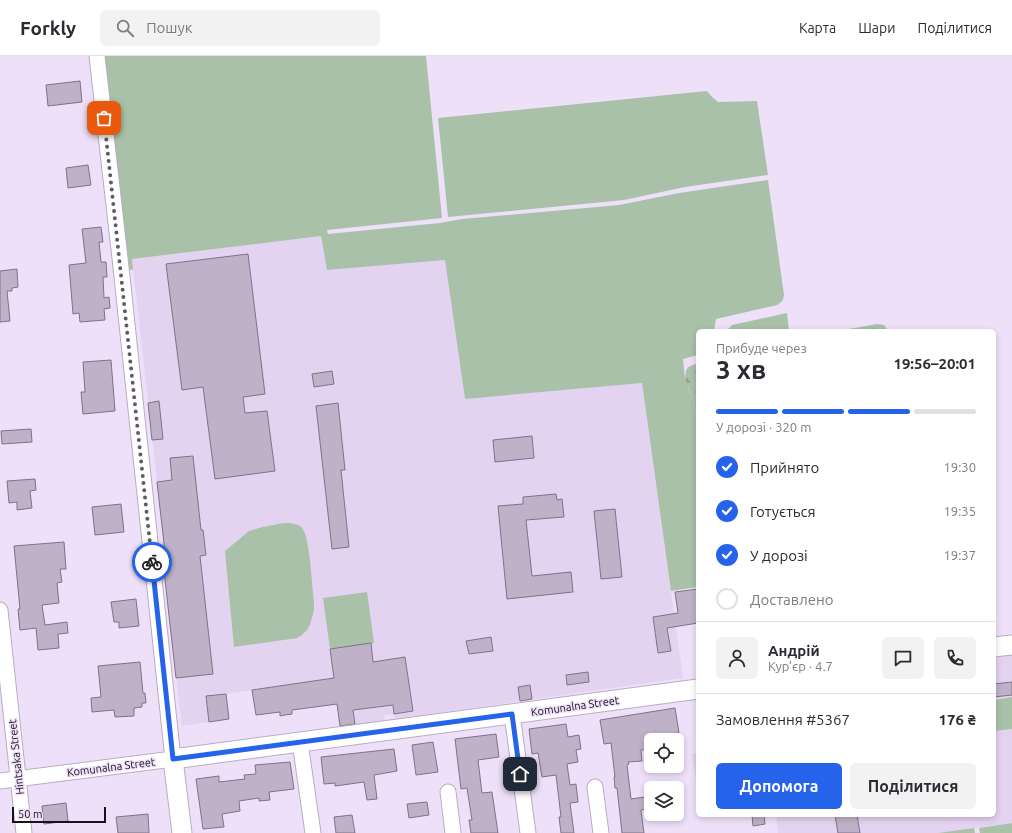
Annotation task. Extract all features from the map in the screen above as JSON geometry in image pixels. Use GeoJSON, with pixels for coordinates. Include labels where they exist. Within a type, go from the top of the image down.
{"type":"FeatureCollection","features":[{"type":"Feature","properties":{"kind":"main road"},"geometry":{"type":"LineString","coordinates":[[996,647],[1012,645]]}},
{"type":"Feature","properties":{"kind":"main road","name":"Komunalna Street"},"geometry":{"type":"LineString","coordinates":[[173,759],[696,689]]}},
{"type":"Feature","properties":{"kind":"main road"},"geometry":{"type":"LineString","coordinates":[[173,759],[182,833]]}},
{"type":"Feature","properties":{"kind":"street"},"geometry":{"type":"LineString","coordinates":[[97,56],[173,759]]}},
{"type":"Feature","properties":{"kind":"street","name":"Hintsaka Street"},"geometry":{"type":"LineString","coordinates":[[0,610],[24,833]]}},
{"type":"Feature","properties":{"kind":"street"},"geometry":{"type":"LineString","coordinates":[[512,714],[528,833]]}},
{"type":"Feature","properties":{"kind":"street"},"geometry":{"type":"LineString","coordinates":[[300,742],[313,833]]}},
{"type":"Feature","properties":{"kind":"street","name":"Komunalna Street"},"geometry":{"type":"LineString","coordinates":[[0,780],[173,759]]}},
{"type":"Feature","properties":{"kind":"street"},"geometry":{"type":"LineString","coordinates":[[595,787],[601,833]]}},
{"type":"Feature","properties":{"kind":"street"},"geometry":{"type":"LineString","coordinates":[[448,792],[453,833]]}},
{"type":"Feature","properties":{"kind":"shaded area"},"geometry":{"type":"Polygon","coordinates":[[[321,236],[327,270],[445,260],[465,399],[642,383],[683,678],[395,719],[394,714],[384,715],[385,721],[340,727],[337,704],[292,710],[292,714],[280,716],[279,712],[256,715],[252,690],[226,694],[229,719],[182,726],[163,562],[166,561],[132,259],[321,236]]]}},
{"type":"Feature","properties":{"kind":"shaded area"},"geometry":{"type":"Polygon","coordinates":[[[1012,655],[1012,697],[996,700],[996,657],[1012,655]]]}},
{"type":"Feature","properties":{"kind":"shaded area"},"geometry":{"type":"Polygon","coordinates":[[[1012,729],[1012,823],[938,833],[778,833],[776,817],[996,817],[996,731],[1012,729]]]}},
{"type":"Feature","properties":{"kind":"shaded area"},"geometry":{"type":"Polygon","coordinates":[[[696,753],[696,780],[692,754],[696,753]]]}},
{"type":"Feature","properties":{"kind":"green space"},"geometry":{"type":"Polygon","coordinates":[[[102,56],[426,56],[442,218],[327,230],[328,234],[440,223],[462,219],[619,205],[679,193],[768,180],[784,295],[783,300],[777,305],[716,319],[714,329],[696,329],[696,356],[683,359],[685,379],[694,402],[696,415],[696,587],[671,591],[642,383],[465,399],[445,260],[327,270],[321,236],[132,259],[133,270],[128,269],[102,56]]]}},
{"type":"Feature","properties":{"kind":"green space"},"geometry":{"type":"Polygon","coordinates":[[[707,91],[718,102],[757,101],[768,175],[685,187],[624,200],[448,217],[438,118],[707,91]]]}},
{"type":"Feature","properties":{"kind":"green space"},"geometry":{"type":"Polygon","coordinates":[[[787,313],[789,329],[728,329],[732,325],[787,313]]]}},
{"type":"Feature","properties":{"kind":"green space"},"geometry":{"type":"Polygon","coordinates":[[[877,324],[884,325],[887,329],[849,329],[877,324]]]}},
{"type":"Feature","properties":{"kind":"green space"},"geometry":{"type":"Polygon","coordinates":[[[696,364],[696,415],[694,402],[685,379],[688,367],[696,364]]]}},
{"type":"Feature","properties":{"kind":"green space"},"geometry":{"type":"Polygon","coordinates":[[[284,523],[298,525],[305,533],[314,602],[314,610],[310,625],[302,635],[297,638],[234,647],[225,551],[249,531],[284,523]]]}},
{"type":"Feature","properties":{"kind":"green space"},"geometry":{"type":"Polygon","coordinates":[[[367,592],[374,643],[330,649],[323,598],[367,592]]]}},
{"type":"Feature","properties":{"kind":"green space"},"geometry":{"type":"Polygon","coordinates":[[[1012,697],[1012,729],[996,731],[996,700],[1012,697]]]}},
{"type":"Feature","properties":{"kind":"green space"},"geometry":{"type":"Polygon","coordinates":[[[1012,823],[1012,833],[980,833],[979,828],[1012,823]]]}},
{"type":"Feature","properties":{"kind":"green space"},"geometry":{"type":"Polygon","coordinates":[[[974,828],[975,833],[938,833],[974,828]]]}},
{"type":"Feature","properties":{"kind":"building"},"geometry":{"type":"Polygon","coordinates":[[[80,81],[82,102],[48,106],[46,85],[80,81]]]}},
{"type":"Feature","properties":{"kind":"building"},"geometry":{"type":"Polygon","coordinates":[[[88,165],[91,185],[68,188],[66,168],[88,165]]]}},
{"type":"Feature","properties":{"kind":"building"},"geometry":{"type":"Polygon","coordinates":[[[101,227],[103,242],[99,242],[101,262],[106,262],[107,277],[103,277],[104,298],[109,297],[110,308],[104,309],[105,320],[80,322],[79,313],[73,314],[69,265],[86,263],[82,229],[101,227]]]}},
{"type":"Feature","properties":{"kind":"building"},"geometry":{"type":"Polygon","coordinates":[[[248,254],[265,394],[243,397],[245,413],[267,411],[275,471],[215,479],[203,387],[182,390],[166,264],[248,254]]]}},
{"type":"Feature","properties":{"kind":"building"},"geometry":{"type":"Polygon","coordinates":[[[17,269],[18,287],[12,288],[12,291],[7,291],[10,321],[0,322],[0,271],[17,269]]]}},
{"type":"Feature","properties":{"kind":"building"},"geometry":{"type":"Polygon","coordinates":[[[111,360],[115,411],[83,414],[81,392],[85,392],[83,362],[111,360]]]}},
{"type":"Feature","properties":{"kind":"building"},"geometry":{"type":"Polygon","coordinates":[[[332,371],[334,384],[314,387],[312,374],[332,371]]]}},
{"type":"Feature","properties":{"kind":"building"},"geometry":{"type":"Polygon","coordinates":[[[159,401],[163,439],[152,440],[148,403],[159,401]]]}},
{"type":"Feature","properties":{"kind":"building"},"geometry":{"type":"Polygon","coordinates":[[[338,403],[345,470],[341,470],[349,547],[332,549],[316,406],[338,403]]]}},
{"type":"Feature","properties":{"kind":"building"},"geometry":{"type":"Polygon","coordinates":[[[31,429],[32,442],[2,444],[1,431],[31,429]]]}},
{"type":"Feature","properties":{"kind":"building"},"geometry":{"type":"Polygon","coordinates":[[[532,436],[534,458],[495,462],[493,440],[532,436]]]}},
{"type":"Feature","properties":{"kind":"building"},"geometry":{"type":"Polygon","coordinates":[[[193,456],[201,530],[203,530],[206,555],[200,556],[213,674],[176,678],[163,562],[166,561],[157,482],[172,480],[170,458],[193,456]]]}},
{"type":"Feature","properties":{"kind":"building"},"geometry":{"type":"Polygon","coordinates":[[[35,479],[36,490],[30,491],[32,508],[17,510],[17,502],[9,503],[7,481],[35,479]]]}},
{"type":"Feature","properties":{"kind":"building"},"geometry":{"type":"Polygon","coordinates":[[[556,494],[557,500],[562,499],[564,517],[526,520],[532,576],[571,572],[573,592],[507,599],[498,506],[523,504],[523,497],[556,494]]]}},
{"type":"Feature","properties":{"kind":"building"},"geometry":{"type":"Polygon","coordinates":[[[121,504],[124,532],[95,535],[92,507],[121,504]]]}},
{"type":"Feature","properties":{"kind":"building"},"geometry":{"type":"Polygon","coordinates":[[[615,509],[622,577],[601,579],[594,511],[615,509]]]}},
{"type":"Feature","properties":{"kind":"building"},"geometry":{"type":"Polygon","coordinates":[[[64,542],[66,569],[60,569],[62,582],[57,583],[59,603],[42,605],[45,625],[67,622],[68,633],[58,634],[59,648],[38,650],[36,628],[20,630],[18,609],[20,609],[14,546],[64,542]]]}},
{"type":"Feature","properties":{"kind":"building"},"geometry":{"type":"Polygon","coordinates":[[[696,589],[696,623],[667,628],[671,651],[658,653],[653,617],[678,613],[675,592],[696,589]]]}},
{"type":"Feature","properties":{"kind":"building"},"geometry":{"type":"Polygon","coordinates":[[[136,599],[139,626],[119,628],[119,622],[114,622],[111,602],[136,599]]]}},
{"type":"Feature","properties":{"kind":"building"},"geometry":{"type":"Polygon","coordinates":[[[491,637],[493,651],[469,654],[466,641],[491,637]]]}},
{"type":"Feature","properties":{"kind":"building"},"geometry":{"type":"Polygon","coordinates":[[[371,643],[373,662],[405,657],[413,711],[394,714],[393,705],[353,710],[355,724],[340,726],[337,704],[292,710],[292,714],[280,716],[280,712],[256,715],[252,690],[334,678],[330,649],[371,643]]]}},
{"type":"Feature","properties":{"kind":"building"},"geometry":{"type":"Polygon","coordinates":[[[140,662],[143,693],[145,693],[146,703],[142,703],[142,707],[134,708],[134,716],[115,717],[114,710],[92,712],[91,698],[101,697],[98,666],[140,662]]]}},
{"type":"Feature","properties":{"kind":"building"},"geometry":{"type":"Polygon","coordinates":[[[588,672],[589,682],[567,685],[566,675],[588,672]]]}},
{"type":"Feature","properties":{"kind":"building"},"geometry":{"type":"Polygon","coordinates":[[[1012,682],[1012,695],[996,697],[996,684],[1012,682]]]}},
{"type":"Feature","properties":{"kind":"building"},"geometry":{"type":"Polygon","coordinates":[[[530,685],[532,699],[520,701],[518,687],[530,685]]]}},
{"type":"Feature","properties":{"kind":"building"},"geometry":{"type":"Polygon","coordinates":[[[226,694],[229,719],[209,722],[206,696],[226,694]]]}},
{"type":"Feature","properties":{"kind":"building"},"geometry":{"type":"Polygon","coordinates":[[[675,708],[679,733],[644,733],[644,750],[641,750],[642,761],[628,762],[629,764],[627,765],[631,799],[644,797],[644,809],[641,810],[644,833],[622,833],[617,788],[615,788],[611,743],[604,744],[600,720],[675,708]]]}},
{"type":"Feature","properties":{"kind":"building"},"geometry":{"type":"Polygon","coordinates":[[[566,724],[568,737],[579,735],[581,749],[576,750],[578,762],[567,764],[570,785],[576,784],[578,802],[570,803],[574,833],[561,833],[559,817],[561,817],[556,775],[542,777],[538,753],[532,754],[529,729],[566,724]]]}},
{"type":"Feature","properties":{"kind":"building"},"geometry":{"type":"Polygon","coordinates":[[[496,734],[499,757],[478,760],[482,793],[492,792],[498,833],[471,833],[469,820],[472,820],[467,788],[461,789],[455,739],[496,734]]]}},
{"type":"Feature","properties":{"kind":"building"},"geometry":{"type":"Polygon","coordinates":[[[433,742],[438,772],[416,775],[412,745],[433,742]]]}},
{"type":"Feature","properties":{"kind":"building"},"geometry":{"type":"Polygon","coordinates":[[[394,749],[397,771],[374,775],[377,799],[367,800],[364,782],[335,786],[335,783],[324,784],[321,757],[394,749]]]}},
{"type":"Feature","properties":{"kind":"building"},"geometry":{"type":"Polygon","coordinates":[[[290,762],[294,789],[269,792],[270,800],[259,801],[259,798],[239,801],[240,811],[222,814],[224,827],[203,829],[196,779],[219,776],[219,782],[245,779],[244,775],[256,774],[255,765],[290,762]]]}},
{"type":"Feature","properties":{"kind":"building"},"geometry":{"type":"Polygon","coordinates":[[[427,802],[429,815],[409,818],[407,804],[427,802]]]}},
{"type":"Feature","properties":{"kind":"building"},"geometry":{"type":"Polygon","coordinates":[[[66,803],[68,821],[44,824],[42,806],[66,803]]]}},
{"type":"Feature","properties":{"kind":"building"},"geometry":{"type":"Polygon","coordinates":[[[148,814],[149,833],[118,833],[116,817],[148,814]]]}},
{"type":"Feature","properties":{"kind":"building"},"geometry":{"type":"Polygon","coordinates":[[[352,815],[355,833],[336,833],[334,817],[352,815]]]}},
{"type":"Feature","properties":{"kind":"building"},"geometry":{"type":"Polygon","coordinates":[[[752,817],[764,817],[765,824],[753,826],[752,817]]]}},
{"type":"Feature","properties":{"kind":"building"},"geometry":{"type":"Polygon","coordinates":[[[835,817],[857,817],[860,833],[838,833],[835,817]]]}},
{"type":"Feature","properties":{"kind":"way so far"},"geometry":{"type":"LineString","coordinates":[[104,118],[152,562]]}},
{"type":"Feature","properties":{"kind":"route"},"geometry":{"type":"LineString","coordinates":[[152,562],[173,759],[512,714],[520,774]]}}]}
